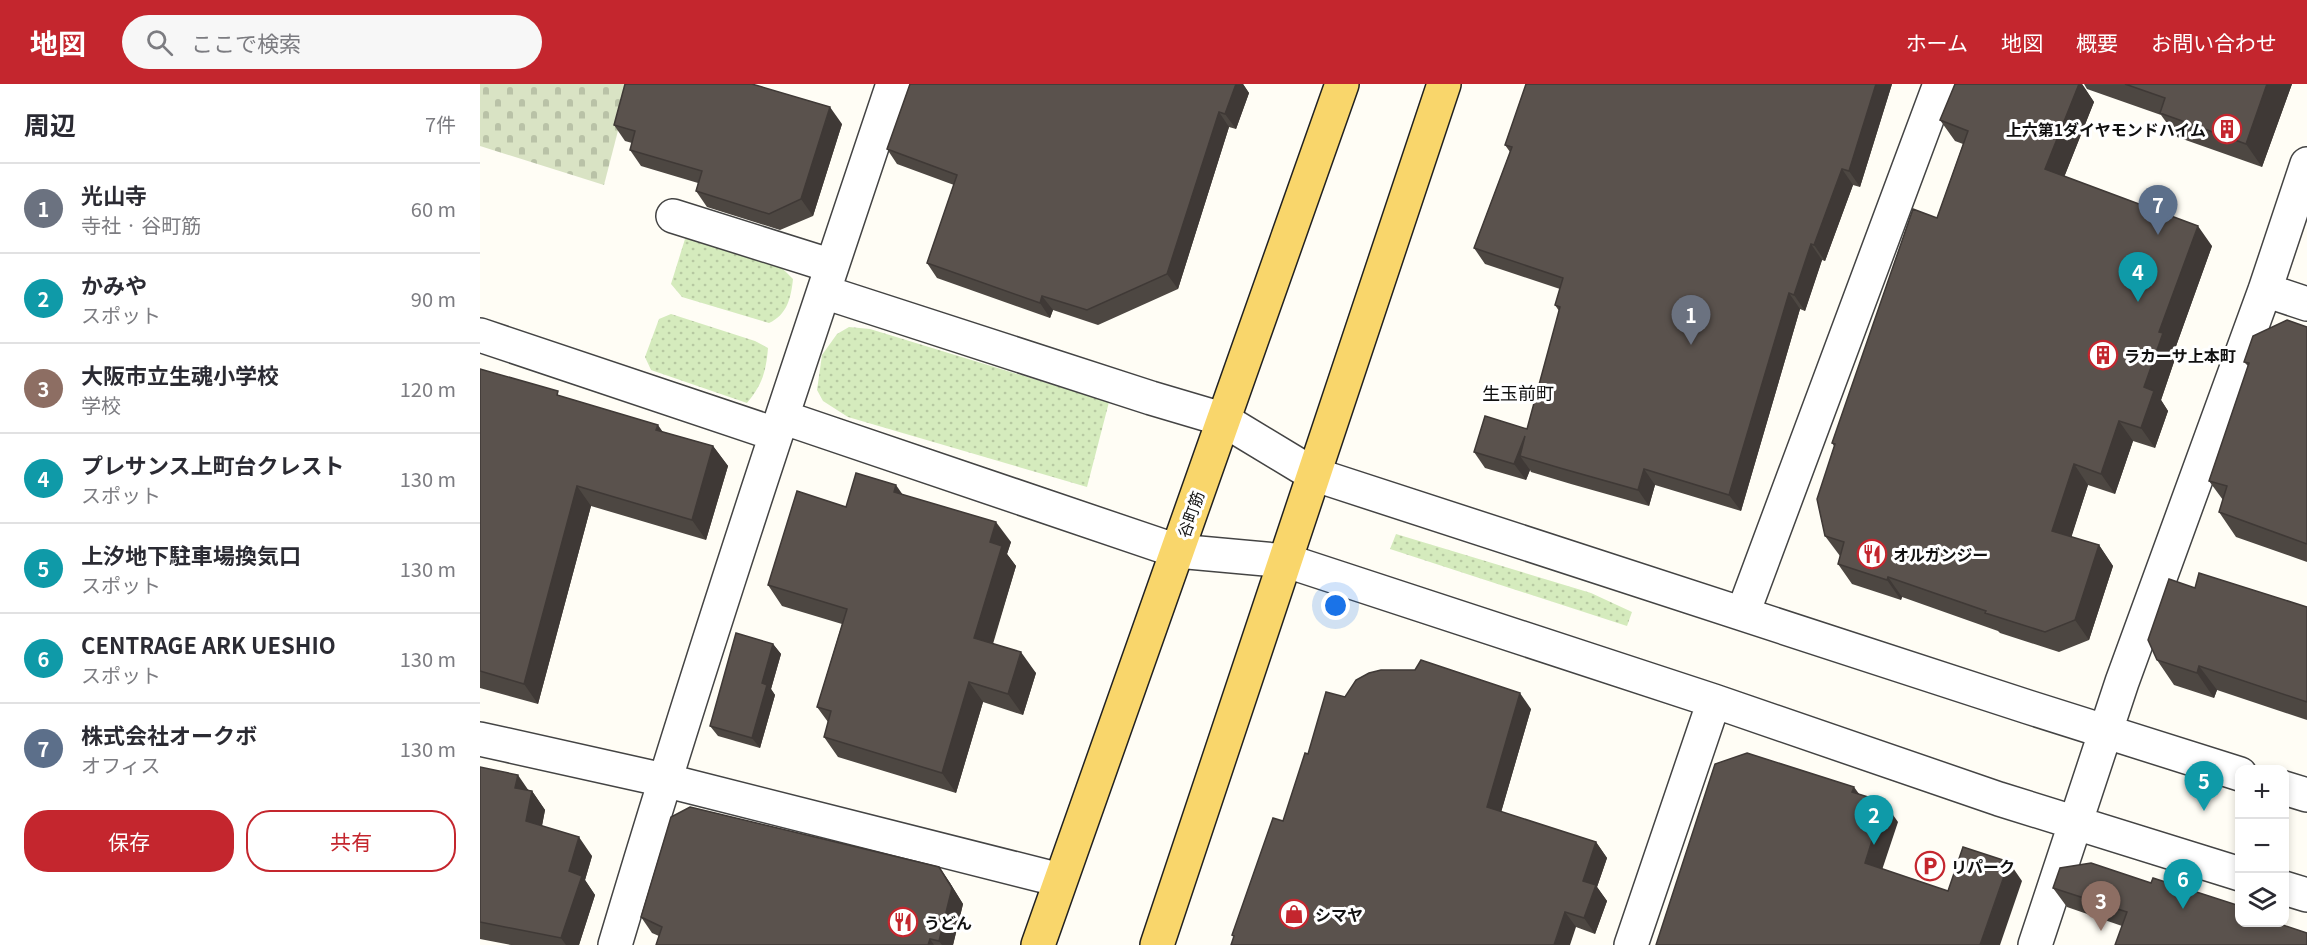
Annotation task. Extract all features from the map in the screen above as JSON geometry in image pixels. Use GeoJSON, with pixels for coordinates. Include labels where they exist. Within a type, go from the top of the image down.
{"type":"FeatureCollection","features":[{"type":"Feature","properties":{"kind":"main road","name":"谷町筋"},"geometry":{"type":"LineString","coordinates":[[1038,945],[1342,84]]}},
{"type":"Feature","properties":{"kind":"main road"},"geometry":{"type":"LineString","coordinates":[[1157,945],[1287,561],[1444,84]]}},
{"type":"Feature","properties":{"kind":"street"},"geometry":{"type":"LineString","coordinates":[[615,945],[664,780],[778,426],[893,84]]}},
{"type":"Feature","properties":{"kind":"street"},"geometry":{"type":"LineString","coordinates":[[1743,613],[1940,84]]}},
{"type":"Feature","properties":{"kind":"street"},"geometry":{"type":"LineString","coordinates":[[2036,945],[2105,731],[2265,290],[2307,164]]}},
{"type":"Feature","properties":{"kind":"street"},"geometry":{"type":"LineString","coordinates":[[673,216],[828,279],[1151,398],[1222,419],[1314,474],[2235,772]]}},
{"type":"Feature","properties":{"kind":"street"},"geometry":{"type":"LineString","coordinates":[[2265,290],[2307,304]]}},
{"type":"Feature","properties":{"kind":"street"},"geometry":{"type":"LineString","coordinates":[[480,335],[1177,551],[1287,561],[1714,701],[2076,824],[2237,873]]}},
{"type":"Feature","properties":{"kind":"street"},"geometry":{"type":"LineString","coordinates":[[1631,945],[1714,701]]}},
{"type":"Feature","properties":{"kind":"street"},"geometry":{"type":"LineString","coordinates":[[480,740],[664,780],[1060,880]]}},
{"type":"Feature","properties":{"kind":"street"},"geometry":{"type":"LineString","coordinates":[[2289,790],[2307,795]]}},
{"type":"Feature","properties":{"kind":"street"},"geometry":{"type":"LineString","coordinates":[[2289,890],[2307,895]]}},
{"type":"Feature","properties":{"kind":"green space"},"geometry":{"type":"Polygon","coordinates":[[[480,84],[630,84],[604,185],[480,146],[480,84]]]}},
{"type":"Feature","properties":{"kind":"green space"},"geometry":{"type":"Polygon","coordinates":[[[685,239],[701,239],[781,267],[793,279],[791,293],[784,311],[769,323],[682,297],[671,284],[685,239]]]}},
{"type":"Feature","properties":{"kind":"green space"},"geometry":{"type":"Polygon","coordinates":[[[671,314],[755,341],[768,348],[762,378],[747,403],[651,370],[645,357],[659,319],[671,314]]]}},
{"type":"Feature","properties":{"kind":"green space"},"geometry":{"type":"Polygon","coordinates":[[[849,327],[870,329],[1109,402],[1087,487],[848,417],[823,401],[817,390],[822,355],[837,334],[849,327]]]}},
{"type":"Feature","properties":{"kind":"green space"},"geometry":{"type":"Polygon","coordinates":[[[1396,534],[1591,593],[1632,612],[1627,626],[1390,549],[1396,534]]]}},
{"type":"Feature","properties":{"kind":"building"},"geometry":{"type":"Polygon","coordinates":[[[625,84],[752,84],[830,107],[801,199],[769,214],[696,191],[702,171],[630,150],[635,131],[614,125],[625,84]]]}},
{"type":"Feature","properties":{"kind":"building"},"geometry":{"type":"Polygon","coordinates":[[[910,84],[1236,84],[1225,114],[1219,112],[1167,274],[1087,310],[1042,296],[1040,303],[927,263],[957,175],[887,149],[910,84]]]}},
{"type":"Feature","properties":{"kind":"building"},"geometry":{"type":"Polygon","coordinates":[[[1526,84],[1876,84],[1849,171],[1842,169],[1814,245],[1811,244],[1794,295],[1789,293],[1729,495],[1644,469],[1638,490],[1560,468],[1520,456],[1525,436],[1514,464],[1474,452],[1485,416],[1527,429],[1560,307],[1555,305],[1563,278],[1474,248],[1512,147],[1505,145],[1526,84]]]}},
{"type":"Feature","properties":{"kind":"building"},"geometry":{"type":"Polygon","coordinates":[[[1955,84],[2079,84],[2045,169],[2198,226],[2159,332],[2163,333],[2144,387],[2154,391],[2141,428],[2119,421],[2101,474],[2074,464],[2052,531],[2099,545],[2075,620],[2045,632],[1985,613],[1986,611],[1888,577],[1887,580],[1838,564],[1844,542],[1825,536],[1817,499],[1835,444],[1832,443],[1913,209],[1937,218],[1968,131],[1940,120],[1955,84]]]}},
{"type":"Feature","properties":{"kind":"building"},"geometry":{"type":"Polygon","coordinates":[[[2125,84],[2267,84],[2246,144],[2160,113],[2165,98],[2125,84]]]}},
{"type":"Feature","properties":{"kind":"building"},"geometry":{"type":"Polygon","coordinates":[[[2287,320],[2307,327],[2307,544],[2219,512],[2227,486],[2209,481],[2249,363],[2244,362],[2253,336],[2287,320]]]}},
{"type":"Feature","properties":{"kind":"building"},"geometry":{"type":"Polygon","coordinates":[[[480,369],[558,391],[557,395],[658,425],[656,430],[713,446],[692,520],[577,486],[524,684],[480,671],[480,369]]]}},
{"type":"Feature","properties":{"kind":"building"},"geometry":{"type":"Polygon","coordinates":[[[856,473],[896,485],[894,492],[996,522],[990,542],[1002,546],[974,638],[1021,652],[1008,694],[969,682],[942,773],[824,737],[831,711],[817,707],[847,609],[768,585],[797,491],[846,507],[856,473]]]}},
{"type":"Feature","properties":{"kind":"building"},"geometry":{"type":"Polygon","coordinates":[[[2199,573],[2307,607],[2307,702],[2199,666],[2197,673],[2157,660],[2148,640],[2169,579],[2195,588],[2199,573]]]}},
{"type":"Feature","properties":{"kind":"building"},"geometry":{"type":"Polygon","coordinates":[[[736,633],[773,644],[762,683],[767,685],[752,738],[710,726],[736,633]]]}},
{"type":"Feature","properties":{"kind":"building"},"geometry":{"type":"Polygon","coordinates":[[[1421,660],[1520,693],[1487,807],[1596,842],[1583,881],[1596,885],[1584,918],[1565,912],[1554,945],[1231,945],[1234,936],[1232,935],[1273,818],[1283,821],[1305,753],[1308,754],[1326,692],[1345,697],[1356,680],[1369,673],[1381,670],[1415,670],[1421,660]]]}},
{"type":"Feature","properties":{"kind":"building"},"geometry":{"type":"Polygon","coordinates":[[[1747,753],[1854,787],[1852,792],[1884,802],[1865,863],[1948,891],[1963,847],[2009,862],[1980,945],[1656,945],[1715,764],[1747,753]]]}},
{"type":"Feature","properties":{"kind":"building"},"geometry":{"type":"Polygon","coordinates":[[[480,767],[518,775],[515,788],[532,791],[526,821],[579,837],[569,871],[582,876],[561,938],[480,922],[480,767]]]}},
{"type":"Feature","properties":{"kind":"building"},"geometry":{"type":"Polygon","coordinates":[[[690,807],[939,867],[952,888],[939,941],[930,939],[928,945],[656,945],[662,927],[641,917],[671,817],[690,807]]]}},
{"type":"Feature","properties":{"kind":"building"},"geometry":{"type":"Polygon","coordinates":[[[2091,863],[2151,883],[2153,878],[2235,904],[2235,927],[2289,927],[2307,933],[2307,945],[2115,945],[2127,912],[2053,888],[2060,868],[2091,863]]]}},
{"type":"Feature","properties":{"kind":"place","name":"上六第1ダイヤモンドハイム"},"geometry":{"type":"Point","coordinates":[2227,129]}},
{"type":"Feature","properties":{"kind":"place","name":"株式会社オークボ"},"geometry":{"type":"Point","coordinates":[2158,235]}},
{"type":"Feature","properties":{"kind":"place","name":"プレサンス上町台クレスト"},"geometry":{"type":"Point","coordinates":[2138,302]}},
{"type":"Feature","properties":{"kind":"place","name":"光山寺"},"geometry":{"type":"Point","coordinates":[1691,345]}},
{"type":"Feature","properties":{"kind":"place","name":"ラカーサ上本町"},"geometry":{"type":"Point","coordinates":[2103,355]}},
{"type":"Feature","properties":{"kind":"place","name":"オルガンジー"},"geometry":{"type":"Point","coordinates":[1872,554]}},
{"type":"Feature","properties":{"kind":"place","name":"上汐地下駐車場換気口"},"geometry":{"type":"Point","coordinates":[2204,811]}},
{"type":"Feature","properties":{"kind":"place","name":"かみや"},"geometry":{"type":"Point","coordinates":[1874,845]}},
{"type":"Feature","properties":{"kind":"place","name":"リパーク"},"geometry":{"type":"Point","coordinates":[1930,866]}},
{"type":"Feature","properties":{"kind":"place","name":"CENTRAGE ARK UESHIO"},"geometry":{"type":"Point","coordinates":[2183,909]}},
{"type":"Feature","properties":{"kind":"place","name":"シマヤ"},"geometry":{"type":"Point","coordinates":[1294,914]}},
{"type":"Feature","properties":{"kind":"place","name":"うどん"},"geometry":{"type":"Point","coordinates":[903,922]}},
{"type":"Feature","properties":{"kind":"place","name":"大阪市立生魂小学校"},"geometry":{"type":"Point","coordinates":[2101,931]}},
{"type":"Feature","properties":{"kind":"district","name":"生玉前町"},"geometry":{"type":"Point","coordinates":[1518,392]}}]}
